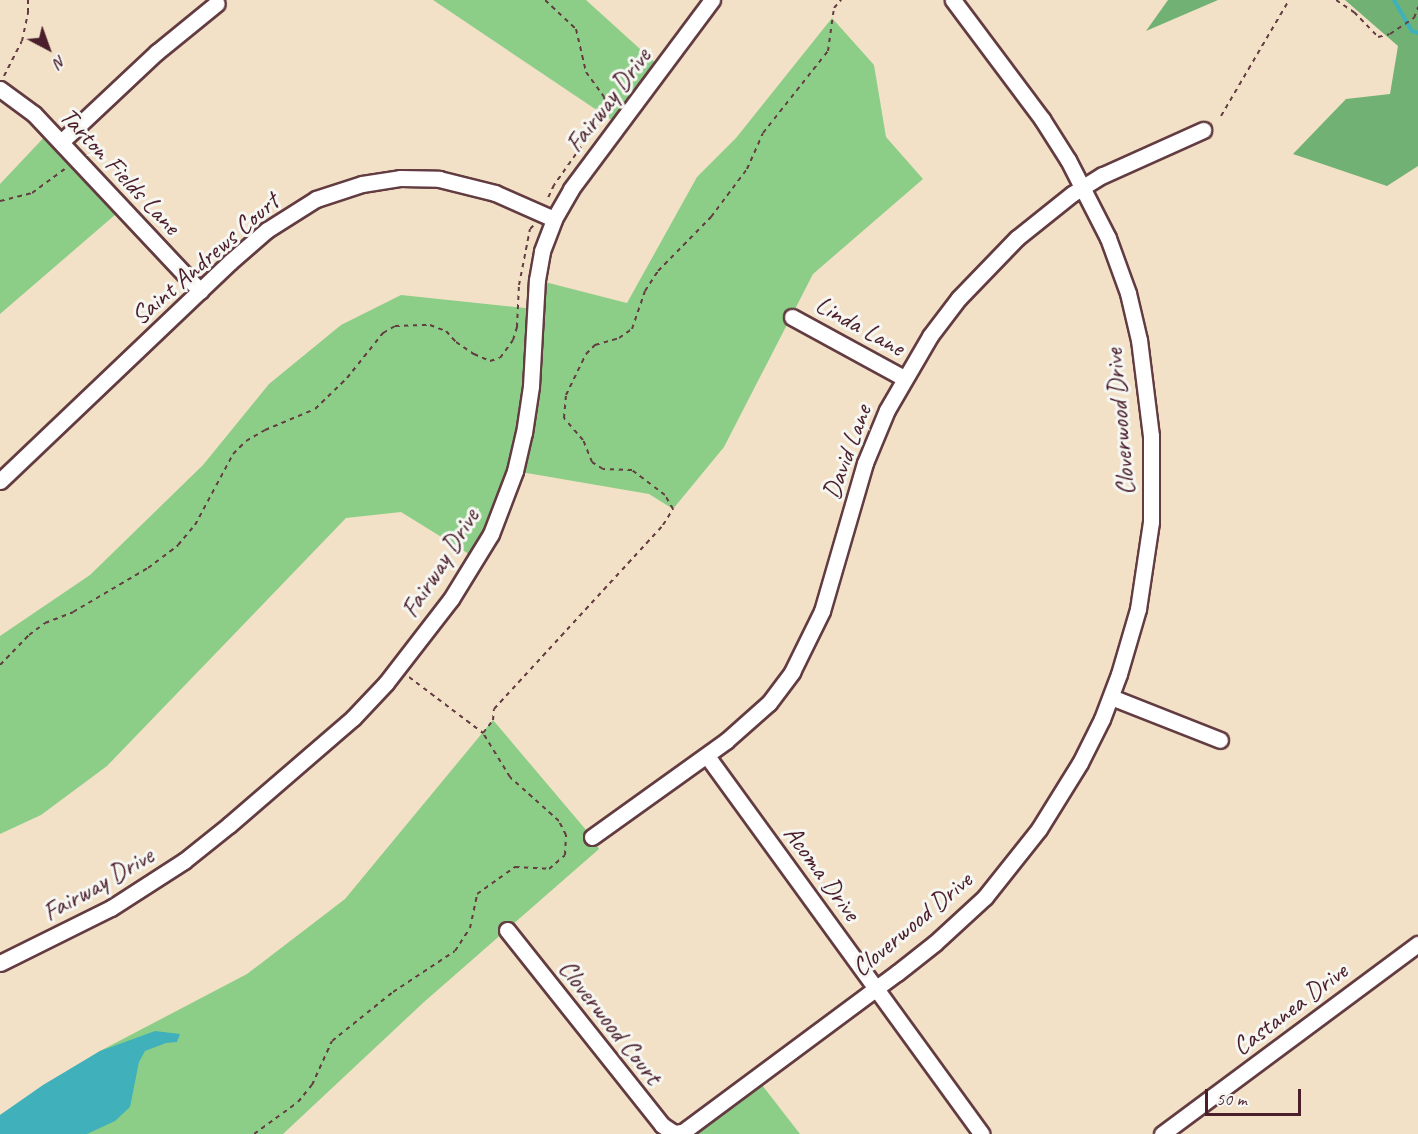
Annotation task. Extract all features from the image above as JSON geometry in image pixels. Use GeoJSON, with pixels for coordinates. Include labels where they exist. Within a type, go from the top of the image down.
{"type":"FeatureCollection","features":[{"type":"Feature","properties":{"kind":"street","name":"Fairway Drive"},"geometry":{"type":"LineString","coordinates":[[0,963],[111,908],[184,861],[318,751],[354,718],[397,668],[473,566],[502,507],[526,424],[531,386],[537,280],[542,251],[554,219],[571,189],[712,0]]}},
{"type":"Feature","properties":{"kind":"street","name":"Cloverwood Drive"},"geometry":{"type":"LineString","coordinates":[[681,1133],[935,943],[971,910],[1016,860],[1066,789],[1110,697],[1128,646],[1145,570],[1152,494],[1151,436],[1140,351],[1128,293],[1108,238],[1083,187],[1042,119],[953,0]]}},
{"type":"Feature","properties":{"kind":"street"},"geometry":{"type":"LineString","coordinates":[[61,142],[157,52],[217,3]]}},
{"type":"Feature","properties":{"kind":"street","name":"Tarton Fields Lane"},"geometry":{"type":"LineString","coordinates":[[0,89],[20,101],[61,142],[200,291]]}},
{"type":"Feature","properties":{"kind":"street","name":"David Lane"},"geometry":{"type":"LineString","coordinates":[[592,837],[707,756],[769,703],[802,656],[822,611],[865,463],[904,378],[930,336],[991,262],[1040,218],[1083,187],[1203,130]]}},
{"type":"Feature","properties":{"kind":"street","name":"Saint Andrews Court"},"geometry":{"type":"LineString","coordinates":[[0,481],[267,230],[290,213],[316,199],[362,184],[419,178],[467,184],[495,193],[554,219]]}},
{"type":"Feature","properties":{"kind":"street","name":"Linda Lane"},"geometry":{"type":"LineString","coordinates":[[792,317],[904,378]]}},
{"type":"Feature","properties":{"kind":"street"},"geometry":{"type":"LineString","coordinates":[[1110,697],[1220,740]]}},
{"type":"Feature","properties":{"kind":"street","name":"Acoma Drive"},"geometry":{"type":"LineString","coordinates":[[707,756],[982,1134]]}},
{"type":"Feature","properties":{"kind":"street","name":"Cloverwood Court"},"geometry":{"type":"LineString","coordinates":[[507,930],[662,1125],[674,1133],[681,1133]]}},
{"type":"Feature","properties":{"kind":"street","name":"Castanea Drive"},"geometry":{"type":"LineString","coordinates":[[1162,1134],[1418,944]]}},
{"type":"Feature","properties":{"kind":"path"},"geometry":{"type":"LineString","coordinates":[[0,84],[22,41],[28,0]]}},
{"type":"Feature","properties":{"kind":"path"},"geometry":{"type":"LineString","coordinates":[[545,0],[576,29],[586,72],[604,98],[608,110],[554,185],[546,203]]}},
{"type":"Feature","properties":{"kind":"path"},"geometry":{"type":"LineString","coordinates":[[483,733],[494,720],[494,709],[663,525],[674,509],[665,495],[632,470],[603,470],[592,462],[582,440],[564,418],[566,395],[586,354],[594,345],[619,338],[632,329],[645,291],[658,271],[711,217],[747,169],[763,133],[828,51],[834,8],[841,0]]}},
{"type":"Feature","properties":{"kind":"path"},"geometry":{"type":"LineString","coordinates":[[1221,116],[1289,0]]}},
{"type":"Feature","properties":{"kind":"path"},"geometry":{"type":"LineString","coordinates":[[1336,0],[1354,12],[1378,37],[1390,34],[1414,18],[1418,7]]}},
{"type":"Feature","properties":{"kind":"path"},"geometry":{"type":"LineString","coordinates":[[0,201],[32,193],[76,159]]}},
{"type":"Feature","properties":{"kind":"path"},"geometry":{"type":"LineString","coordinates":[[0,665],[29,635],[45,623],[73,612],[148,568],[178,545],[195,525],[233,454],[246,441],[265,430],[315,409],[354,370],[383,333],[395,326],[430,325],[446,331],[456,342],[474,354],[490,361],[500,358],[513,340],[517,327],[519,285],[530,229],[534,225]]}},
{"type":"Feature","properties":{"kind":"path"},"geometry":{"type":"LineString","coordinates":[[254,1134],[298,1102],[312,1085],[332,1041],[393,992],[455,951],[470,928],[477,894],[515,867],[549,869],[565,855],[566,835],[559,820],[510,777],[483,733],[397,668]]}},
{"type":"Feature","properties":{"kind":"green space"},"geometry":{"type":"Polygon","coordinates":[[[433,0],[586,0],[661,68],[619,125],[433,0]]]}},
{"type":"Feature","properties":{"kind":"green space"},"geometry":{"type":"Polygon","coordinates":[[[1168,0],[1218,0],[1146,31],[1168,0]]]}},
{"type":"Feature","properties":{"kind":"green space"},"geometry":{"type":"Polygon","coordinates":[[[1345,0],[1418,0],[1418,166],[1387,186],[1293,154],[1346,99],[1390,94],[1398,46],[1345,0]]]}},
{"type":"Feature","properties":{"kind":"green space"},"geometry":{"type":"Polygon","coordinates":[[[832,18],[874,65],[886,137],[923,179],[813,274],[724,447],[673,509],[649,494],[515,471],[477,559],[401,512],[346,518],[107,766],[41,815],[0,834],[0,636],[90,575],[203,465],[269,384],[341,325],[401,295],[535,309],[537,280],[627,303],[697,177],[736,138],[832,18]]]}},
{"type":"Feature","properties":{"kind":"green space"},"geometry":{"type":"Polygon","coordinates":[[[50,131],[123,208],[0,314],[0,184],[50,131]]]}},
{"type":"Feature","properties":{"kind":"green space"},"geometry":{"type":"Polygon","coordinates":[[[493,720],[592,837],[599,849],[424,1002],[283,1134],[0,1134],[0,1115],[100,1051],[247,974],[345,899],[493,720]]]}},
{"type":"Feature","properties":{"kind":"green space"},"geometry":{"type":"Polygon","coordinates":[[[755,1076],[800,1134],[680,1134],[755,1076]]]}},
{"type":"Feature","properties":{"kind":"water"},"geometry":{"type":"Polygon","coordinates":[[[155,1031],[180,1034],[177,1042],[166,1043],[145,1051],[139,1062],[130,1107],[115,1121],[87,1134],[0,1134],[0,1115],[43,1085],[100,1051],[155,1031]]]}},
{"type":"Feature","properties":{"kind":"waterway"},"geometry":{"type":"LineString","coordinates":[[1394,0],[1412,31],[1418,33]]}}]}
